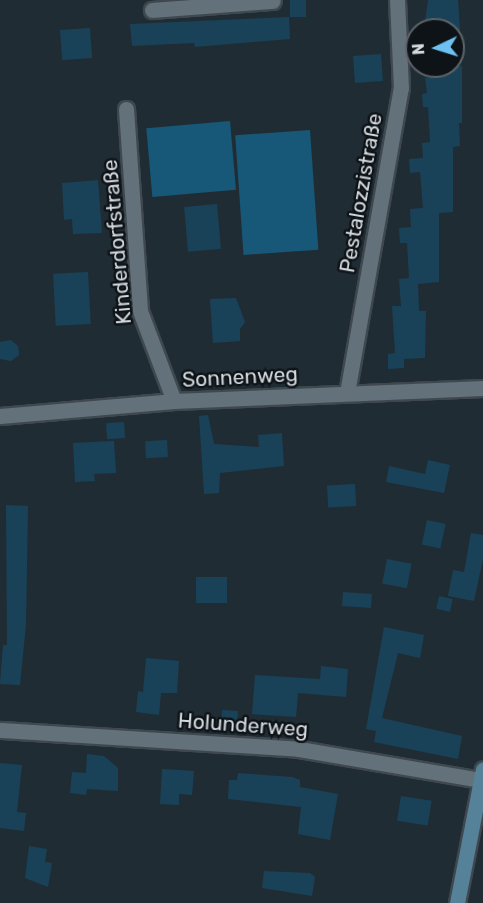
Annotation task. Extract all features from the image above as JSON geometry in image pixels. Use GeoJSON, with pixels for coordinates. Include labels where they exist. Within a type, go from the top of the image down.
{"type":"FeatureCollection","features":[{"type":"Feature","properties":{"kind":"main road"},"geometry":{"type":"LineString","coordinates":[[457,903],[482,774]]}},
{"type":"Feature","properties":{"kind":"street","name":"Pestalozzistraße"},"geometry":{"type":"LineString","coordinates":[[347,393],[401,88],[397,0]]}},
{"type":"Feature","properties":{"kind":"street"},"geometry":{"type":"LineString","coordinates":[[152,10],[232,2],[273,1]]}},
{"type":"Feature","properties":{"kind":"street","name":"Kinderdorfstraße"},"geometry":{"type":"LineString","coordinates":[[126,109],[140,311],[174,401]]}},
{"type":"Feature","properties":{"kind":"street","name":"Sonnenweg"},"geometry":{"type":"LineString","coordinates":[[0,416],[174,401],[483,388]]}},
{"type":"Feature","properties":{"kind":"street","name":"Holunderweg"},"geometry":{"type":"LineString","coordinates":[[0,730],[299,749],[482,774]]}},
{"type":"Feature","properties":{"kind":"shaded area"},"geometry":{"type":"Polygon","coordinates":[[[230,121],[236,190],[152,197],[146,128],[230,121]]]}},
{"type":"Feature","properties":{"kind":"shaded area"},"geometry":{"type":"Polygon","coordinates":[[[310,130],[318,250],[244,255],[235,135],[310,130]]]}},
{"type":"Feature","properties":{"kind":"building"},"geometry":{"type":"Polygon","coordinates":[[[290,0],[306,0],[306,17],[290,17],[290,0]]]}},
{"type":"Feature","properties":{"kind":"building"},"geometry":{"type":"Polygon","coordinates":[[[428,0],[458,0],[459,18],[426,18],[428,0]]]}},
{"type":"Feature","properties":{"kind":"building"},"geometry":{"type":"Polygon","coordinates":[[[289,17],[290,39],[195,47],[194,43],[132,46],[130,24],[289,17]]]}},
{"type":"Feature","properties":{"kind":"building"},"geometry":{"type":"Polygon","coordinates":[[[90,28],[92,58],[62,60],[60,30],[90,28]]]}},
{"type":"Feature","properties":{"kind":"building"},"geometry":{"type":"Polygon","coordinates":[[[381,54],[383,81],[355,83],[353,56],[381,54]]]}},
{"type":"Feature","properties":{"kind":"building"},"geometry":{"type":"Polygon","coordinates":[[[425,78],[462,78],[460,146],[453,147],[453,212],[439,213],[439,282],[418,284],[419,311],[426,311],[425,358],[404,359],[404,368],[388,369],[388,354],[395,353],[392,306],[401,306],[399,279],[409,278],[407,243],[400,243],[399,228],[411,227],[410,209],[423,208],[420,172],[410,173],[409,159],[423,158],[422,143],[430,142],[428,107],[423,107],[422,94],[427,93],[425,78]]]}},
{"type":"Feature","properties":{"kind":"building"},"geometry":{"type":"Polygon","coordinates":[[[98,180],[102,233],[73,234],[72,219],[64,220],[62,183],[98,180]]]}},
{"type":"Feature","properties":{"kind":"building"},"geometry":{"type":"Polygon","coordinates":[[[217,204],[221,249],[188,252],[184,207],[217,204]]]}},
{"type":"Feature","properties":{"kind":"building"},"geometry":{"type":"Polygon","coordinates":[[[88,272],[91,324],[56,326],[53,274],[88,272]]]}},
{"type":"Feature","properties":{"kind":"building"},"geometry":{"type":"Polygon","coordinates":[[[236,298],[245,322],[240,329],[240,341],[213,343],[210,299],[236,298]]]}},
{"type":"Feature","properties":{"kind":"building"},"geometry":{"type":"Polygon","coordinates":[[[11,340],[18,346],[19,355],[11,361],[0,359],[0,342],[11,340]]]}},
{"type":"Feature","properties":{"kind":"building"},"geometry":{"type":"Polygon","coordinates":[[[208,415],[214,444],[259,447],[258,435],[282,433],[284,466],[220,473],[219,493],[204,494],[199,416],[208,415]]]}},
{"type":"Feature","properties":{"kind":"building"},"geometry":{"type":"Polygon","coordinates":[[[124,422],[125,438],[107,439],[106,423],[124,422]]]}},
{"type":"Feature","properties":{"kind":"building"},"geometry":{"type":"Polygon","coordinates":[[[167,440],[168,457],[146,458],[145,441],[167,440]]]}},
{"type":"Feature","properties":{"kind":"building"},"geometry":{"type":"Polygon","coordinates":[[[114,441],[116,473],[94,474],[95,481],[75,482],[73,443],[114,441]]]}},
{"type":"Feature","properties":{"kind":"building"},"geometry":{"type":"Polygon","coordinates":[[[428,460],[450,465],[444,493],[386,482],[389,466],[425,474],[428,460]]]}},
{"type":"Feature","properties":{"kind":"building"},"geometry":{"type":"Polygon","coordinates":[[[355,484],[356,506],[328,507],[327,485],[355,484]]]}},
{"type":"Feature","properties":{"kind":"building"},"geometry":{"type":"Polygon","coordinates":[[[6,505],[28,506],[26,624],[20,685],[0,684],[3,645],[7,645],[6,505]]]}},
{"type":"Feature","properties":{"kind":"building"},"geometry":{"type":"Polygon","coordinates":[[[427,520],[446,524],[440,548],[422,544],[427,520]]]}},
{"type":"Feature","properties":{"kind":"building"},"geometry":{"type":"Polygon","coordinates":[[[471,533],[483,535],[483,559],[474,601],[448,596],[453,570],[464,572],[471,533]]]}},
{"type":"Feature","properties":{"kind":"building"},"geometry":{"type":"Polygon","coordinates":[[[387,559],[412,564],[407,588],[382,584],[387,559]]]}},
{"type":"Feature","properties":{"kind":"building"},"geometry":{"type":"Polygon","coordinates":[[[196,577],[227,577],[227,603],[196,603],[196,577]]]}},
{"type":"Feature","properties":{"kind":"building"},"geometry":{"type":"Polygon","coordinates":[[[343,592],[372,594],[371,608],[342,606],[343,592]]]}},
{"type":"Feature","properties":{"kind":"building"},"geometry":{"type":"Polygon","coordinates":[[[439,596],[453,599],[450,612],[436,609],[439,596]]]}},
{"type":"Feature","properties":{"kind":"building"},"geometry":{"type":"Polygon","coordinates":[[[384,627],[424,635],[420,658],[398,653],[382,718],[462,736],[458,759],[374,742],[376,731],[366,729],[384,627]]]}},
{"type":"Feature","properties":{"kind":"building"},"geometry":{"type":"Polygon","coordinates":[[[146,658],[179,661],[177,693],[161,693],[159,715],[136,712],[138,691],[143,692],[146,658]]]}},
{"type":"Feature","properties":{"kind":"building"},"geometry":{"type":"Polygon","coordinates":[[[321,666],[348,669],[346,697],[298,693],[296,717],[252,714],[255,675],[320,679],[321,666]]]}},
{"type":"Feature","properties":{"kind":"building"},"geometry":{"type":"Polygon","coordinates":[[[222,710],[238,711],[237,728],[221,727],[222,710]]]}},
{"type":"Feature","properties":{"kind":"building"},"geometry":{"type":"Polygon","coordinates":[[[87,754],[104,756],[118,768],[118,791],[87,789],[86,795],[70,793],[72,772],[86,773],[87,754]]]}},
{"type":"Feature","properties":{"kind":"building"},"geometry":{"type":"Polygon","coordinates":[[[0,763],[22,765],[17,812],[26,813],[24,831],[0,828],[0,763]]]}},
{"type":"Feature","properties":{"kind":"building"},"geometry":{"type":"Polygon","coordinates":[[[162,769],[194,771],[192,795],[179,794],[179,805],[160,804],[162,769]]]}},
{"type":"Feature","properties":{"kind":"building"},"geometry":{"type":"Polygon","coordinates":[[[238,773],[292,777],[300,780],[300,787],[338,794],[330,840],[298,834],[301,807],[228,799],[229,780],[237,780],[238,773]]]}},
{"type":"Feature","properties":{"kind":"building"},"geometry":{"type":"Polygon","coordinates":[[[401,796],[432,801],[428,826],[397,821],[401,796]]]}},
{"type":"Feature","properties":{"kind":"building"},"geometry":{"type":"Polygon","coordinates":[[[29,846],[47,849],[45,862],[52,863],[48,887],[25,878],[29,846]]]}},
{"type":"Feature","properties":{"kind":"building"},"geometry":{"type":"Polygon","coordinates":[[[264,871],[310,873],[315,877],[312,896],[262,888],[264,871]]]}}]}
